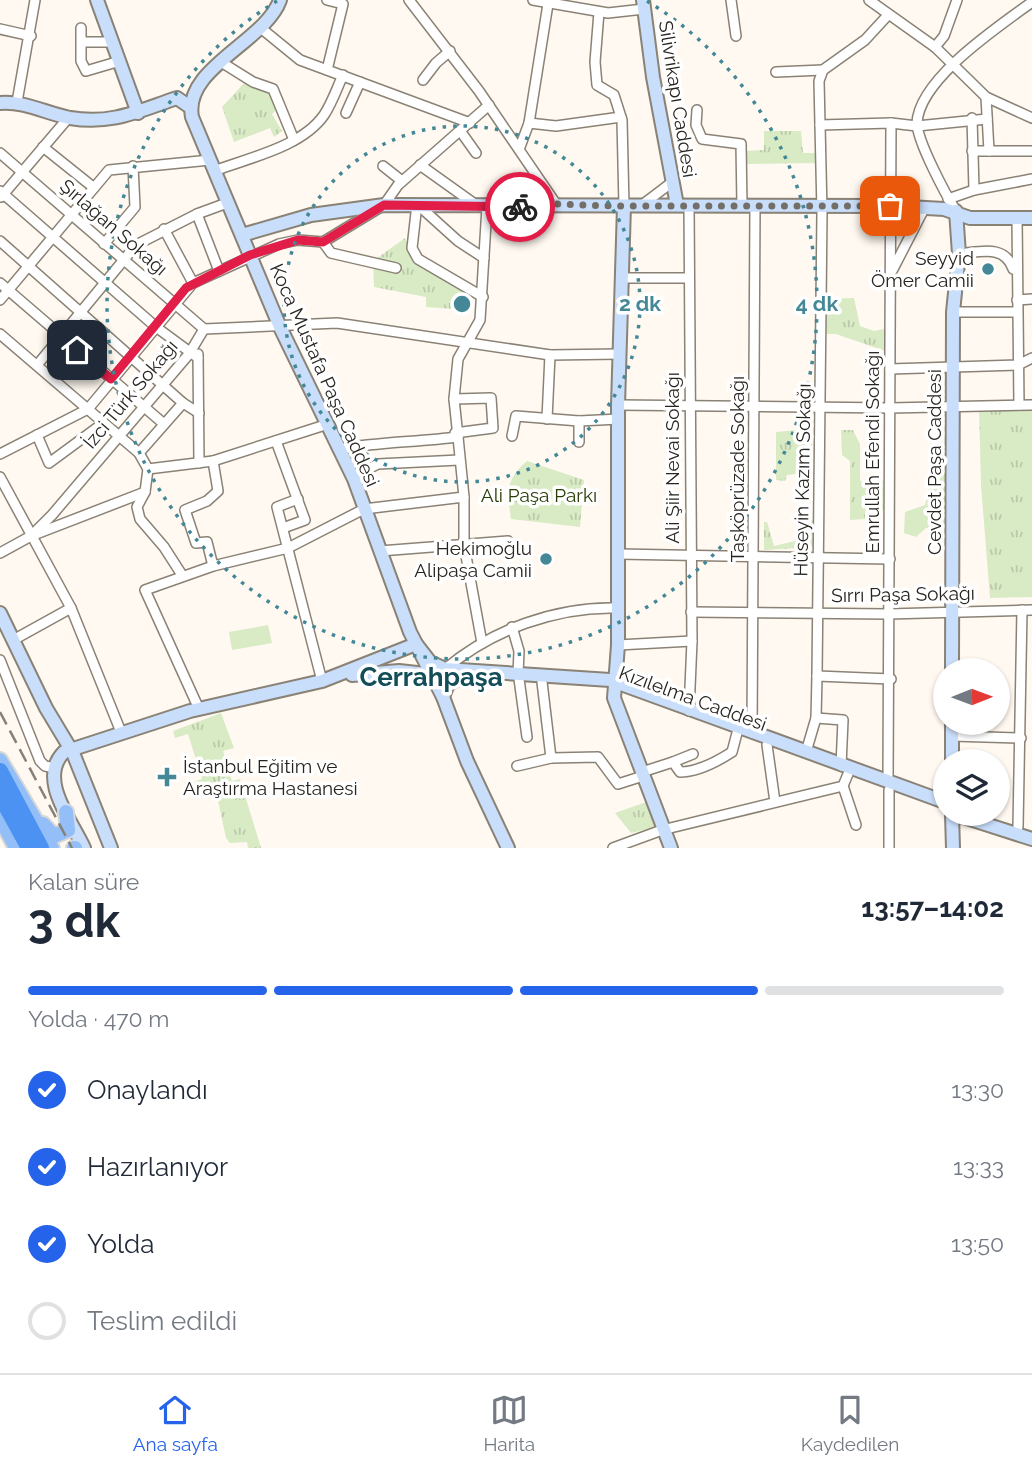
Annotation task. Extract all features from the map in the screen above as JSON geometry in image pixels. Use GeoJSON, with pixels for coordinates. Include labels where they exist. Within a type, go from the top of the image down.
{"type":"FeatureCollection","features":[{"type":"Feature","properties":{"kind":"highway"},"geometry":{"type":"LineString","coordinates":[[0,771],[41,848]]}},
{"type":"Feature","properties":{"kind":"highway"},"geometry":{"type":"LineString","coordinates":[[0,795],[29,848]]}},
{"type":"Feature","properties":{"kind":"main road"},"geometry":{"type":"LineString","coordinates":[[0,760],[32,811],[51,848]]}},
{"type":"Feature","properties":{"kind":"main road"},"geometry":{"type":"LineString","coordinates":[[32,811],[48,830],[58,837],[68,831],[66,812]]}},
{"type":"Feature","properties":{"kind":"main road"},"geometry":{"type":"LineString","coordinates":[[0,818],[16,848]]}},
{"type":"Feature","properties":{"kind":"street"},"geometry":{"type":"LineString","coordinates":[[17,102],[31,36],[35,0]]}},
{"type":"Feature","properties":{"kind":"street"},"geometry":{"type":"LineString","coordinates":[[97,0],[138,113]]}},
{"type":"Feature","properties":{"kind":"street"},"geometry":{"type":"LineString","coordinates":[[0,103],[17,102],[69,117],[95,120],[126,118],[177,98],[190,107],[201,82],[262,29],[275,13],[279,0]]}},
{"type":"Feature","properties":{"kind":"street"},"geometry":{"type":"LineString","coordinates":[[327,0],[343,4],[327,70]]}},
{"type":"Feature","properties":{"kind":"street"},"geometry":{"type":"LineString","coordinates":[[410,0],[520,147],[556,204]]}},
{"type":"Feature","properties":{"kind":"street"},"geometry":{"type":"LineString","coordinates":[[533,0],[581,5],[599,12],[643,5]]}},
{"type":"Feature","properties":{"kind":"street"},"geometry":{"type":"LineString","coordinates":[[731,0],[736,36]]}},
{"type":"Feature","properties":{"kind":"street"},"geometry":{"type":"LineString","coordinates":[[869,0],[880,3],[888,15],[935,47],[986,97],[1032,118]]}},
{"type":"Feature","properties":{"kind":"street"},"geometry":{"type":"LineString","coordinates":[[935,47],[944,36],[957,0]]}},
{"type":"Feature","properties":{"kind":"street"},"geometry":{"type":"LineString","coordinates":[[520,147],[529,123],[547,2]]}},
{"type":"Feature","properties":{"kind":"street"},"geometry":{"type":"LineString","coordinates":[[956,211],[948,199],[917,126],[921,102],[953,65],[1031,2]]}},
{"type":"Feature","properties":{"kind":"street","name":"Silivrikapı Caddesi"},"geometry":{"type":"LineString","coordinates":[[643,5],[671,183],[683,205]]}},
{"type":"Feature","properties":{"kind":"street"},"geometry":{"type":"LineString","coordinates":[[599,12],[595,62],[597,85],[614,95],[621,117],[624,206],[618,412],[618,645],[615,686],[622,721],[662,831],[671,848]]}},
{"type":"Feature","properties":{"kind":"street"},"geometry":{"type":"LineString","coordinates":[[775,72],[823,71],[865,40],[888,15]]}},
{"type":"Feature","properties":{"kind":"street"},"geometry":{"type":"LineString","coordinates":[[81,28],[81,61],[86,71],[120,61]]}},
{"type":"Feature","properties":{"kind":"street"},"geometry":{"type":"LineString","coordinates":[[0,29],[31,36]]}},
{"type":"Feature","properties":{"kind":"street"},"geometry":{"type":"LineString","coordinates":[[262,29],[300,60],[470,123]]}},
{"type":"Feature","properties":{"kind":"street"},"geometry":{"type":"LineString","coordinates":[[82,42],[112,42]]}},
{"type":"Feature","properties":{"kind":"street"},"geometry":{"type":"LineString","coordinates":[[423,80],[450,51]]}},
{"type":"Feature","properties":{"kind":"street"},"geometry":{"type":"LineString","coordinates":[[221,62],[253,82],[273,89],[294,140]]}},
{"type":"Feature","properties":{"kind":"street","name":"Hüseyin Kazım Sokağı"},"geometry":{"type":"LineString","coordinates":[[806,752],[816,718],[822,206],[818,81],[823,71]]}},
{"type":"Feature","properties":{"kind":"street"},"geometry":{"type":"LineString","coordinates":[[0,300],[109,170],[132,166],[212,165],[294,140],[323,116],[343,75]]}},
{"type":"Feature","properties":{"kind":"street"},"geometry":{"type":"LineString","coordinates":[[346,113],[360,82]]}},
{"type":"Feature","properties":{"kind":"street"},"geometry":{"type":"LineString","coordinates":[[986,97],[989,151]]}},
{"type":"Feature","properties":{"kind":"street"},"geometry":{"type":"LineString","coordinates":[[0,454],[88,409],[174,302],[193,283],[250,255],[298,240],[323,242],[384,205],[402,181],[489,105]]}},
{"type":"Feature","properties":{"kind":"street","name":"Koca Mustafa Paşa Caddesi"},"geometry":{"type":"LineString","coordinates":[[190,107],[227,203],[280,327],[352,477],[416,644],[443,697],[467,761],[508,848]]}},
{"type":"Feature","properties":{"kind":"street","name":"Taşköprüzade Sokağı"},"geometry":{"type":"LineString","coordinates":[[697,110],[696,125],[702,139],[741,144],[749,206],[755,405],[752,733]]}},
{"type":"Feature","properties":{"kind":"street"},"geometry":{"type":"LineString","coordinates":[[69,117],[1,195],[193,356]]}},
{"type":"Feature","properties":{"kind":"street"},"geometry":{"type":"LineString","coordinates":[[529,123],[556,126],[621,117]]}},
{"type":"Feature","properties":{"kind":"street"},"geometry":{"type":"LineString","coordinates":[[820,125],[891,123],[917,126],[972,118],[987,119]]}},
{"type":"Feature","properties":{"kind":"street"},"geometry":{"type":"LineString","coordinates":[[972,118],[974,190]]}},
{"type":"Feature","properties":{"kind":"street","name":"Emrullah Efendi Sokağı"},"geometry":{"type":"LineString","coordinates":[[889,848],[891,123]]}},
{"type":"Feature","properties":{"kind":"street"},"geometry":{"type":"LineString","coordinates":[[461,132],[476,153]]}},
{"type":"Feature","properties":{"kind":"street"},"geometry":{"type":"LineString","coordinates":[[43,147],[93,187]]}},
{"type":"Feature","properties":{"kind":"street"},"geometry":{"type":"LineString","coordinates":[[972,151],[1032,151]]}},
{"type":"Feature","properties":{"kind":"street","name":"Şırlağan Sokağı"},"geometry":{"type":"LineString","coordinates":[[0,153],[204,329]]}},
{"type":"Feature","properties":{"kind":"street"},"geometry":{"type":"LineString","coordinates":[[104,244],[135,207],[132,166]]}},
{"type":"Feature","properties":{"kind":"street"},"geometry":{"type":"LineString","coordinates":[[383,166],[402,181]]}},
{"type":"Feature","properties":{"kind":"street"},"geometry":{"type":"LineString","coordinates":[[420,166],[482,206]]}},
{"type":"Feature","properties":{"kind":"street"},"geometry":{"type":"LineString","coordinates":[[948,199],[974,190],[1032,179]]}},
{"type":"Feature","properties":{"kind":"street"},"geometry":{"type":"LineString","coordinates":[[641,205],[671,183]]}},
{"type":"Feature","properties":{"kind":"street"},"geometry":{"type":"LineString","coordinates":[[38,364],[136,245],[164,229],[227,203]]}},
{"type":"Feature","properties":{"kind":"street"},"geometry":{"type":"LineString","coordinates":[[417,204],[458,241],[484,258]]}},
{"type":"Feature","properties":{"kind":"street"},"geometry":{"type":"LineString","coordinates":[[417,204],[412,248],[418,259],[483,298]]}},
{"type":"Feature","properties":{"kind":"street"},"geometry":{"type":"LineString","coordinates":[[242,235],[311,215],[384,205],[417,204],[890,206],[956,211],[970,218],[1032,218]]}},
{"type":"Feature","properties":{"kind":"street","name":"Ali Şiir Nevai Sokağı"},"geometry":{"type":"LineString","coordinates":[[683,205],[689,278],[689,557],[692,641],[689,710]]}},
{"type":"Feature","properties":{"kind":"street"},"geometry":{"type":"LineString","coordinates":[[482,206],[484,258],[480,320],[457,359],[454,399],[464,497],[464,545],[482,643]]}},
{"type":"Feature","properties":{"kind":"street"},"geometry":{"type":"LineString","coordinates":[[890,274],[925,207]]}},
{"type":"Feature","properties":{"kind":"street","name":"Cevdet Paşa Caddesi"},"geometry":{"type":"LineString","coordinates":[[952,658],[953,312],[959,254],[956,211]]}},
{"type":"Feature","properties":{"kind":"street"},"geometry":{"type":"LineString","coordinates":[[197,214],[219,271]]}},
{"type":"Feature","properties":{"kind":"street"},"geometry":{"type":"LineString","coordinates":[[1017,218],[1019,405]]}},
{"type":"Feature","properties":{"kind":"street"},"geometry":{"type":"LineString","coordinates":[[164,229],[193,283]]}},
{"type":"Feature","properties":{"kind":"street"},"geometry":{"type":"LineString","coordinates":[[0,241],[132,354],[183,403],[199,413]]}},
{"type":"Feature","properties":{"kind":"street"},"geometry":{"type":"LineString","coordinates":[[323,242],[331,253],[396,268]]}},
{"type":"Feature","properties":{"kind":"street"},"geometry":{"type":"LineString","coordinates":[[959,254],[997,250],[1010,259],[1016,278]]}},
{"type":"Feature","properties":{"kind":"street"},"geometry":{"type":"LineString","coordinates":[[624,278],[689,278]]}},
{"type":"Feature","properties":{"kind":"street"},"geometry":{"type":"LineString","coordinates":[[0,283],[163,424]]}},
{"type":"Feature","properties":{"kind":"street"},"geometry":{"type":"LineString","coordinates":[[1017,300],[1032,299]]}},
{"type":"Feature","properties":{"kind":"street"},"geometry":{"type":"LineString","coordinates":[[953,312],[1017,312]]}},
{"type":"Feature","properties":{"kind":"street"},"geometry":{"type":"LineString","coordinates":[[200,463],[199,413],[193,356],[204,329],[337,323],[550,355],[620,354]]}},
{"type":"Feature","properties":{"kind":"street"},"geometry":{"type":"LineString","coordinates":[[0,334],[139,453],[148,469],[145,492],[137,507],[140,519],[164,547],[182,576]]}},
{"type":"Feature","properties":{"kind":"street"},"geometry":{"type":"LineString","coordinates":[[547,419],[550,355]]}},
{"type":"Feature","properties":{"kind":"street","name":"İzci Türk Sokağı"},"geometry":{"type":"LineString","coordinates":[[31,536],[163,384],[193,356]]}},
{"type":"Feature","properties":{"kind":"street"},"geometry":{"type":"LineString","coordinates":[[890,369],[1018,365],[1032,358]]}},
{"type":"Feature","properties":{"kind":"street"},"geometry":{"type":"LineString","coordinates":[[338,449],[374,443],[423,442],[493,429],[491,398],[454,399]]}},
{"type":"Feature","properties":{"kind":"street"},"geometry":{"type":"LineString","coordinates":[[139,453],[183,403]]}},
{"type":"Feature","properties":{"kind":"street"},"geometry":{"type":"LineString","coordinates":[[512,436],[516,416],[579,421],[618,412],[690,405],[890,408],[1032,405]]}},
{"type":"Feature","properties":{"kind":"street"},"geometry":{"type":"LineString","coordinates":[[579,421],[579,442]]}},
{"type":"Feature","properties":{"kind":"street"},"geometry":{"type":"LineString","coordinates":[[37,435],[49,463],[102,424]]}},
{"type":"Feature","properties":{"kind":"street"},"geometry":{"type":"LineString","coordinates":[[148,469],[213,461],[325,425]]}},
{"type":"Feature","properties":{"kind":"street"},"geometry":{"type":"LineString","coordinates":[[276,441],[305,520],[283,528]]}},
{"type":"Feature","properties":{"kind":"street"},"geometry":{"type":"LineString","coordinates":[[352,477],[378,464],[459,460]]}},
{"type":"Feature","properties":{"kind":"street"},"geometry":{"type":"LineString","coordinates":[[213,461],[218,491],[207,501],[185,510],[196,543],[207,542],[213,566]]}},
{"type":"Feature","properties":{"kind":"street"},"geometry":{"type":"LineString","coordinates":[[0,477],[71,608],[121,732]]}},
{"type":"Feature","properties":{"kind":"street"},"geometry":{"type":"LineString","coordinates":[[0,554],[31,536],[145,492]]}},
{"type":"Feature","properties":{"kind":"street"},"geometry":{"type":"LineString","coordinates":[[199,709],[145,590],[213,566],[288,548],[364,509],[464,497]]}},
{"type":"Feature","properties":{"kind":"street"},"geometry":{"type":"LineString","coordinates":[[298,499],[276,507],[323,681]]}},
{"type":"Feature","properties":{"kind":"street"},"geometry":{"type":"LineString","coordinates":[[380,551],[508,541]]}},
{"type":"Feature","properties":{"kind":"street"},"geometry":{"type":"LineString","coordinates":[[618,554],[890,559]]}},
{"type":"Feature","properties":{"kind":"street"},"geometry":{"type":"LineString","coordinates":[[15,639],[71,608]]}},
{"type":"Feature","properties":{"kind":"street"},"geometry":{"type":"LineString","coordinates":[[84,848],[56,789],[55,768],[69,751],[199,709],[323,681],[336,681],[416,644],[430,662],[445,669],[482,643],[513,627],[589,608],[618,608]]}},
{"type":"Feature","properties":{"kind":"street"},"geometry":{"type":"LineString","coordinates":[[1024,836],[1021,738],[1027,610]]}},
{"type":"Feature","properties":{"kind":"street","name":"Sırrı Paşa Sokağı"},"geometry":{"type":"LineString","coordinates":[[691,612],[888,614],[1027,610]]}},
{"type":"Feature","properties":{"kind":"street"},"geometry":{"type":"LineString","coordinates":[[0,613],[69,751],[109,845]]}},
{"type":"Feature","properties":{"kind":"street"},"geometry":{"type":"LineString","coordinates":[[513,627],[519,651],[518,676],[527,737]]}},
{"type":"Feature","properties":{"kind":"street"},"geometry":{"type":"LineString","coordinates":[[618,645],[692,641]]}},
{"type":"Feature","properties":{"kind":"street"},"geometry":{"type":"LineString","coordinates":[[395,652],[394,662],[399,671]]}},
{"type":"Feature","properties":{"kind":"street"},"geometry":{"type":"LineString","coordinates":[[0,660],[40,761],[45,766],[55,768]]}},
{"type":"Feature","properties":{"kind":"street","name":"Kızılelma Caddesi"},"geometry":{"type":"LineString","coordinates":[[445,669],[615,686],[806,752],[844,775]]}},
{"type":"Feature","properties":{"kind":"street","name":"Kızılelma Caddesi"},"geometry":{"type":"LineString","coordinates":[[336,681],[399,671],[464,677],[518,676],[542,682],[615,686],[844,775],[933,799]]}},
{"type":"Feature","properties":{"kind":"street"},"geometry":{"type":"LineString","coordinates":[[817,676],[891,678]]}},
{"type":"Feature","properties":{"kind":"street"},"geometry":{"type":"LineString","coordinates":[[443,697],[448,684],[464,677]]}},
{"type":"Feature","properties":{"kind":"street"},"geometry":{"type":"LineString","coordinates":[[542,682],[551,758]]}},
{"type":"Feature","properties":{"kind":"street"},"geometry":{"type":"LineString","coordinates":[[69,751],[191,715],[199,709]]}},
{"type":"Feature","properties":{"kind":"street"},"geometry":{"type":"LineString","coordinates":[[816,718],[843,720],[844,775],[856,825]]}},
{"type":"Feature","properties":{"kind":"street"},"geometry":{"type":"LineString","coordinates":[[673,762],[683,772],[718,760],[732,752],[737,733]]}},
{"type":"Feature","properties":{"kind":"street"},"geometry":{"type":"LineString","coordinates":[[998,735],[1021,738]]}},
{"type":"Feature","properties":{"kind":"street"},"geometry":{"type":"LineString","coordinates":[[767,745],[775,802]]}},
{"type":"Feature","properties":{"kind":"street"},"geometry":{"type":"LineString","coordinates":[[517,766],[551,758],[598,757],[618,785],[693,754]]}},
{"type":"Feature","properties":{"kind":"street"},"geometry":{"type":"LineString","coordinates":[[612,848],[662,831],[775,802],[844,775]]}},
{"type":"Feature","properties":{"kind":"street","name":"Kızılelma Caddesi"},"geometry":{"type":"LineString","coordinates":[[888,786],[933,805]]}},
{"type":"Feature","properties":{"kind":"street"},"geometry":{"type":"LineString","coordinates":[[953,826],[953,848]]}},
{"type":"Feature","properties":{"kind":"street"},"geometry":{"type":"LineString","coordinates":[[992,826],[1024,836]]}},
{"type":"Feature","properties":{"kind":"street"},"geometry":{"type":"LineString","coordinates":[[1003,826],[1024,836]]}},
{"type":"Feature","properties":{"kind":"green space"},"geometry":{"type":"Polygon","coordinates":[[[247,80],[271,91],[276,84],[285,102],[272,114],[282,131],[274,137],[270,128],[234,142],[222,107],[247,80]]]}},
{"type":"Feature","properties":{"kind":"green space"},"geometry":{"type":"Polygon","coordinates":[[[764,131],[801,131],[803,153],[816,153],[816,163],[747,164],[745,151],[764,150],[764,131]]]}},
{"type":"Feature","properties":{"kind":"green space"},"geometry":{"type":"Polygon","coordinates":[[[405,238],[415,260],[472,292],[470,310],[426,307],[426,297],[374,287],[373,261],[405,238]]]}},
{"type":"Feature","properties":{"kind":"green space"},"geometry":{"type":"Polygon","coordinates":[[[854,298],[860,326],[874,331],[888,328],[888,352],[836,334],[824,334],[825,299],[854,298]]]}},
{"type":"Feature","properties":{"kind":"green space"},"geometry":{"type":"Polygon","coordinates":[[[979,408],[1032,408],[1032,597],[990,598],[981,485],[979,408]]]}},
{"type":"Feature","properties":{"kind":"green space"},"geometry":{"type":"Polygon","coordinates":[[[797,430],[800,439],[812,440],[812,468],[796,469],[796,474],[787,475],[785,481],[776,480],[776,432],[797,430]]]}},
{"type":"Feature","properties":{"kind":"green space"},"geometry":{"type":"Polygon","coordinates":[[[841,430],[853,430],[860,444],[860,481],[886,481],[885,510],[865,511],[865,519],[850,520],[850,461],[842,455],[841,430]]]}},
{"type":"Feature","properties":{"kind":"green space","name":"Ali Paşa Parkı"},"geometry":{"type":"Polygon","coordinates":[[[527,461],[584,480],[580,527],[511,519],[509,487],[515,474],[527,461]]]}},
{"type":"Feature","properties":{"kind":"green space"},"geometry":{"type":"Polygon","coordinates":[[[933,471],[945,473],[946,526],[926,528],[916,537],[904,533],[905,512],[925,505],[933,471]]]}},
{"type":"Feature","properties":{"kind":"green space"},"geometry":{"type":"Polygon","coordinates":[[[814,520],[815,547],[764,550],[764,522],[767,522],[774,546],[804,539],[800,521],[814,520]]]}},
{"type":"Feature","properties":{"kind":"green space"},"geometry":{"type":"Polygon","coordinates":[[[268,625],[272,643],[232,650],[229,632],[268,625]]]}},
{"type":"Feature","properties":{"kind":"green space"},"geometry":{"type":"Polygon","coordinates":[[[221,713],[234,748],[223,751],[232,781],[240,779],[261,848],[248,848],[247,842],[230,843],[226,838],[216,791],[208,788],[194,791],[191,783],[202,779],[188,734],[175,738],[173,731],[221,713]]]}},
{"type":"Feature","properties":{"kind":"green space"},"geometry":{"type":"Polygon","coordinates":[[[646,802],[657,827],[631,833],[615,813],[646,802]]]}},
{"type":"Feature","properties":{"kind":"railway"},"geometry":{"type":"LineString","coordinates":[[0,712],[72,848]]}},
{"type":"Feature","properties":{"kind":"way so far"},"geometry":{"type":"LineString","coordinates":[[520,207],[556,204],[890,206]]}},
{"type":"Feature","properties":{"kind":"place","name":"Seyyid Ömer Camii"},"geometry":{"type":"Point","coordinates":[988,269]}},
{"type":"Feature","properties":{"kind":"place","name":"Hekimoğlu Alipaşa Camii"},"geometry":{"type":"Point","coordinates":[546,559]}},
{"type":"Feature","properties":{"kind":"place","name":"İstanbul Eğitim ve Araştırma Hastanesi"},"geometry":{"type":"Point","coordinates":[167,777]}},
{"type":"Feature","properties":{"kind":"district","name":"Cerrahpaşa"},"geometry":{"type":"Point","coordinates":[431,677]}},
{"type":"Feature","properties":{"kind":"route"},"geometry":{"type":"LineString","coordinates":[[77,350],[111,379],[174,302],[193,283],[279,244],[298,240],[323,242],[384,205],[520,207]]}}]}
